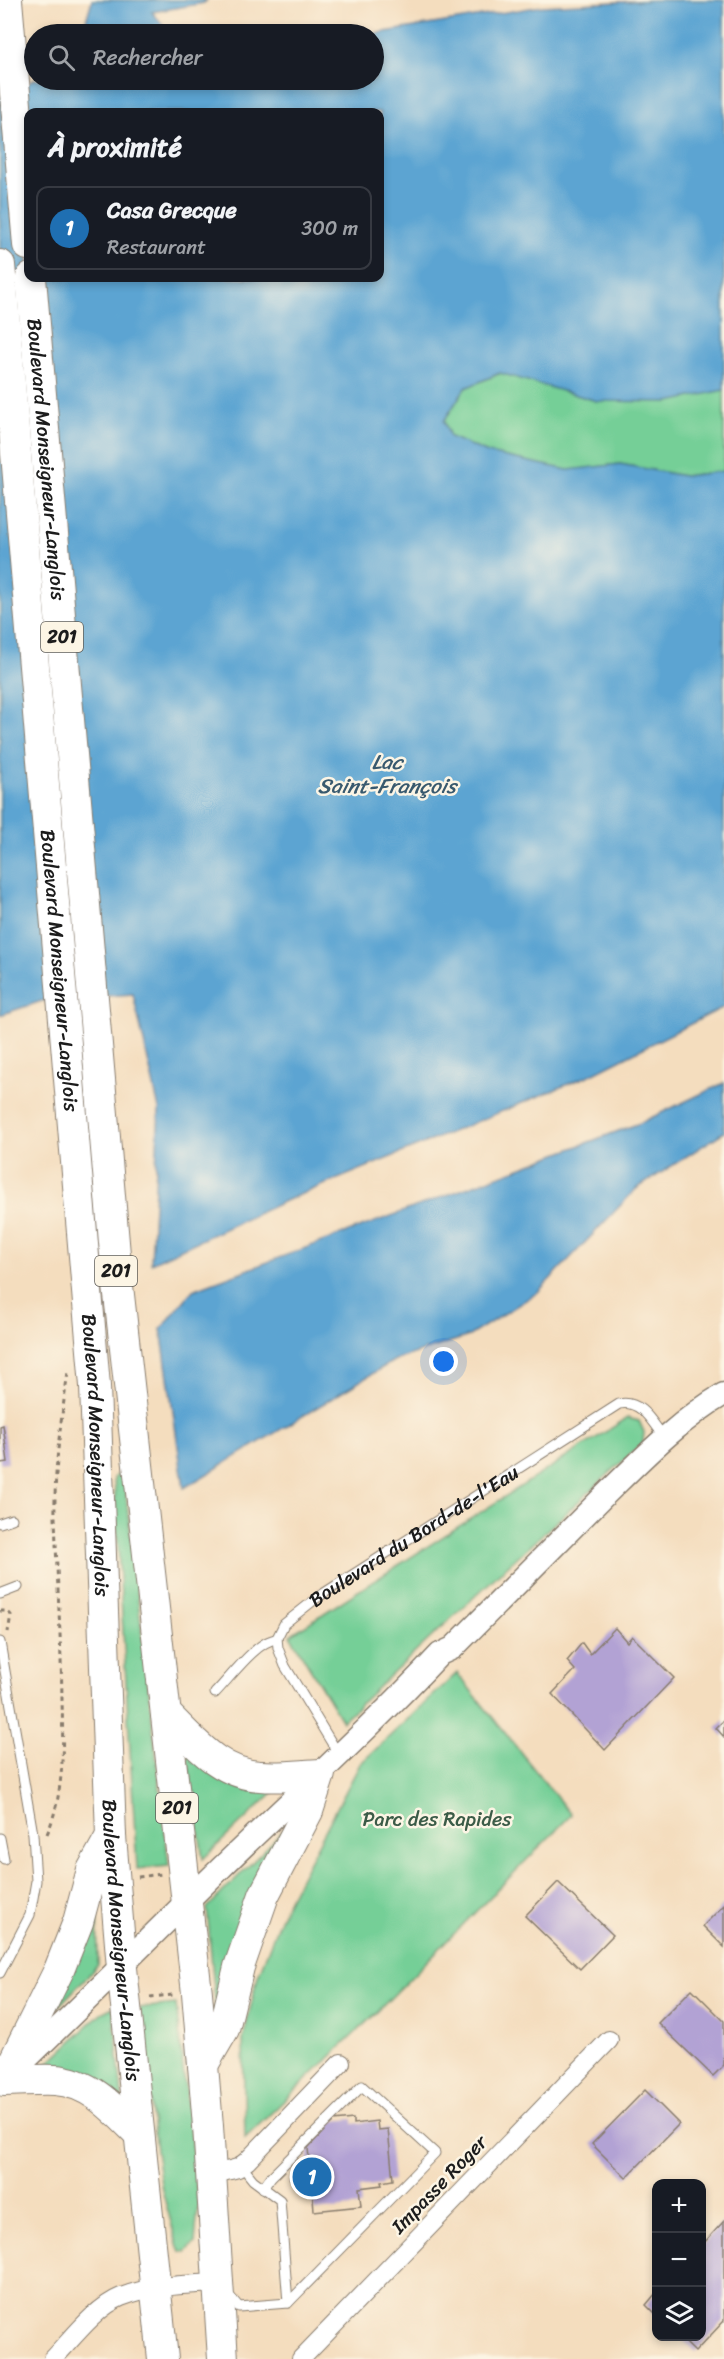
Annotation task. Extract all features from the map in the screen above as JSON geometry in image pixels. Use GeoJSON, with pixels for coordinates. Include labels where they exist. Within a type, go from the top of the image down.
{"type":"FeatureCollection","features":[{"type":"Feature","properties":{"kind":"highway"},"geometry":{"type":"LineString","coordinates":[[8,0],[24,198]]}},
{"type":"Feature","properties":{"kind":"highway","name":"Boulevard Monseigneur-Langlois"},"geometry":{"type":"LineString","coordinates":[[0,265],[95,1386],[111,1836],[122,1968],[163,2359]]}},
{"type":"Feature","properties":{"kind":"highway","name":"Boulevard Monseigneur-Langlois"},"geometry":{"type":"LineString","coordinates":[[31,282],[117,1277],[188,1901],[203,2065],[223,2359]]}},
{"type":"Feature","properties":{"kind":"highway"},"geometry":{"type":"LineString","coordinates":[[165,1714],[205,1752],[230,1769],[257,1776],[329,1764]]}},
{"type":"Feature","properties":{"kind":"highway"},"geometry":{"type":"LineString","coordinates":[[203,2065],[224,2029],[238,1967],[261,1903],[329,1764]]}},
{"type":"Feature","properties":{"kind":"highway"},"geometry":{"type":"LineString","coordinates":[[111,1836],[92,1870],[78,1923],[59,1970],[2,2083],[57,2080],[81,2086],[102,2099],[139,2134]]}},
{"type":"Feature","properties":{"kind":"street"},"geometry":{"type":"LineString","coordinates":[[2,2083],[122,1968],[440,1654],[453,1648],[664,1439],[711,1401],[724,1394]]}},
{"type":"Feature","properties":{"kind":"street","name":"Impasse Roger"},"geometry":{"type":"LineString","coordinates":[[301,2359],[609,2040]]}},
{"type":"Feature","properties":{"kind":"street"},"geometry":{"type":"LineString","coordinates":[[211,2175],[231,2171],[242,2165],[341,2064]]}},
{"type":"Feature","properties":{"kind":"street"},"geometry":{"type":"LineString","coordinates":[[53,2359],[108,2304],[120,2297],[155,2288],[217,2283]]}},
{"type":"Feature","properties":{"kind":"lane","name":"Boulevard du Bord-de-l'Eau"},"geometry":{"type":"LineString","coordinates":[[277,1640],[284,1624],[318,1597],[620,1404],[633,1404],[641,1408],[664,1439]]}},
{"type":"Feature","properties":{"kind":"lane"},"geometry":{"type":"LineString","coordinates":[[0,1523],[12,1520]]}},
{"type":"Feature","properties":{"kind":"lane"},"geometry":{"type":"LineString","coordinates":[[0,1594],[18,1587]]}},
{"type":"Feature","properties":{"kind":"lane"},"geometry":{"type":"LineString","coordinates":[[0,1973],[30,1915],[36,1881],[33,1834],[3,1683],[3,1639]]}},
{"type":"Feature","properties":{"kind":"lane"},"geometry":{"type":"LineString","coordinates":[[215,1694],[261,1645],[277,1640],[285,1666],[329,1764]]}},
{"type":"Feature","properties":{"kind":"lane"},"geometry":{"type":"LineString","coordinates":[[0,1838],[4,1859]]}},
{"type":"Feature","properties":{"kind":"lane"},"geometry":{"type":"LineString","coordinates":[[217,2283],[239,2307],[288,2302],[435,2153],[362,2086],[271,2177],[263,2188]]}},
{"type":"Feature","properties":{"kind":"lane"},"geometry":{"type":"LineString","coordinates":[[242,2165],[250,2177],[280,2200],[288,2302]]}},
{"type":"Feature","properties":{"kind":"path"},"geometry":{"type":"LineString","coordinates":[[46,1836],[57,1795],[62,1748],[61,1628],[55,1494],[56,1451],[70,1364]]}},
{"type":"Feature","properties":{"kind":"path"},"geometry":{"type":"LineString","coordinates":[[0,1611],[8,1611],[11,1615],[11,1623],[3,1639]]}},
{"type":"Feature","properties":{"kind":"path"},"geometry":{"type":"LineString","coordinates":[[138,1877],[168,1873]]}},
{"type":"Feature","properties":{"kind":"path"},"geometry":{"type":"LineString","coordinates":[[141,1998],[175,1995]]}},
{"type":"Feature","properties":{"kind":"green space"},"geometry":{"type":"Polygon","coordinates":[[[501,373],[597,401],[724,390],[724,471],[684,476],[620,464],[568,471],[488,453],[450,437],[444,421],[465,388],[501,373]]]}},
{"type":"Feature","properties":{"kind":"green space"},"geometry":{"type":"Polygon","coordinates":[[[627,1418],[639,1421],[644,1432],[643,1443],[342,1721],[290,1635],[627,1418]]]}},
{"type":"Feature","properties":{"kind":"green space"},"geometry":{"type":"Polygon","coordinates":[[[116,1475],[122,1475],[124,1478],[169,1866],[137,1869],[114,1478],[116,1475]]]}},
{"type":"Feature","properties":{"kind":"green space","name":"Parc des Rapides"},"geometry":{"type":"Polygon","coordinates":[[[457,1673],[571,1815],[371,2018],[245,2138],[243,2039],[258,1976],[284,1909],[360,1764],[457,1673]]]}},
{"type":"Feature","properties":{"kind":"green space"},"geometry":{"type":"Polygon","coordinates":[[[186,1747],[282,1784],[203,1859],[186,1747]]]}},
{"type":"Feature","properties":{"kind":"green space"},"geometry":{"type":"Polygon","coordinates":[[[292,1822],[217,2023],[207,1908],[292,1822]]]}},
{"type":"Feature","properties":{"kind":"green space"},"geometry":{"type":"Polygon","coordinates":[[[97,1901],[98,1965],[41,2025],[97,1901]]]}},
{"type":"Feature","properties":{"kind":"green space"},"geometry":{"type":"Polygon","coordinates":[[[176,2004],[198,2205],[195,2243],[186,2252],[180,2251],[177,2244],[162,2190],[140,2008],[176,2004]]]}},
{"type":"Feature","properties":{"kind":"green space"},"geometry":{"type":"Polygon","coordinates":[[[113,2007],[123,2105],[39,2072],[101,2013],[113,2007]]]}},
{"type":"Feature","properties":{"kind":"water"},"geometry":{"type":"Polygon","coordinates":[[[92,0],[207,0],[204,3],[152,12],[162,24],[85,24],[92,0]]]}},
{"type":"Feature","properties":{"kind":"water","name":"Lac Saint-François"},"geometry":{"type":"Polygon","coordinates":[[[655,0],[724,0],[724,390],[669,402],[597,401],[500,373],[465,388],[444,421],[450,437],[488,453],[568,470],[620,464],[684,476],[724,471],[724,1007],[590,1075],[287,1200],[151,1263],[159,1109],[133,994],[42,1001],[0,1015],[0,95],[5,95],[24,85],[24,90],[384,90],[384,32],[542,6],[655,0]]]}},
{"type":"Feature","properties":{"kind":"water"},"geometry":{"type":"Polygon","coordinates":[[[724,1083],[724,1132],[636,1189],[537,1293],[469,1336],[395,1360],[184,1488],[161,1329],[193,1290],[640,1123],[724,1083]]]}},
{"type":"Feature","properties":{"kind":"building"},"geometry":{"type":"Polygon","coordinates":[[[3,1425],[8,1462],[0,1463],[0,1426],[3,1425]]]}},
{"type":"Feature","properties":{"kind":"building"},"geometry":{"type":"Polygon","coordinates":[[[615,1628],[627,1642],[632,1636],[674,1678],[605,1750],[552,1694],[575,1670],[567,1661],[582,1643],[590,1654],[615,1628]]]}},
{"type":"Feature","properties":{"kind":"building"},"geometry":{"type":"Polygon","coordinates":[[[724,1720],[724,1737],[716,1728],[724,1720]]]}},
{"type":"Feature","properties":{"kind":"building"},"geometry":{"type":"Polygon","coordinates":[[[558,1882],[613,1935],[580,1969],[525,1916],[558,1882]]]}},
{"type":"Feature","properties":{"kind":"building"},"geometry":{"type":"Polygon","coordinates":[[[724,1905],[724,1947],[703,1926],[724,1905]]]}},
{"type":"Feature","properties":{"kind":"building"},"geometry":{"type":"Polygon","coordinates":[[[692,1989],[724,2021],[724,2065],[713,2076],[658,2023],[692,1989]]]}},
{"type":"Feature","properties":{"kind":"building"},"geometry":{"type":"Polygon","coordinates":[[[645,2090],[679,2124],[626,2178],[592,2144],[645,2090]]]}},
{"type":"Feature","properties":{"kind":"building"},"geometry":{"type":"Polygon","coordinates":[[[353,2119],[353,2124],[377,2121],[378,2130],[388,2129],[393,2180],[381,2182],[382,2185],[359,2188],[361,2206],[314,2211],[312,2182],[306,2183],[305,2177],[305,2170],[310,2169],[308,2148],[333,2121],[353,2119]]]}},
{"type":"Feature","properties":{"kind":"building"},"geometry":{"type":"Polygon","coordinates":[[[724,2221],[724,2321],[706,2340],[706,2287],[706,2241],[724,2221]]]}},
{"type":"Feature","properties":{"kind":"building"},"geometry":{"type":"Polygon","coordinates":[[[652,2298],[652,2311],[646,2305],[652,2298]]]}},
{"type":"Feature","properties":{"kind":"building"},"geometry":{"type":"Polygon","coordinates":[[[684,2341],[705,2341],[695,2352],[684,2341]]]}},
{"type":"Feature","properties":{"kind":"place","name":"Casa Grecque"},"geometry":{"type":"Point","coordinates":[312,2177]}}]}
